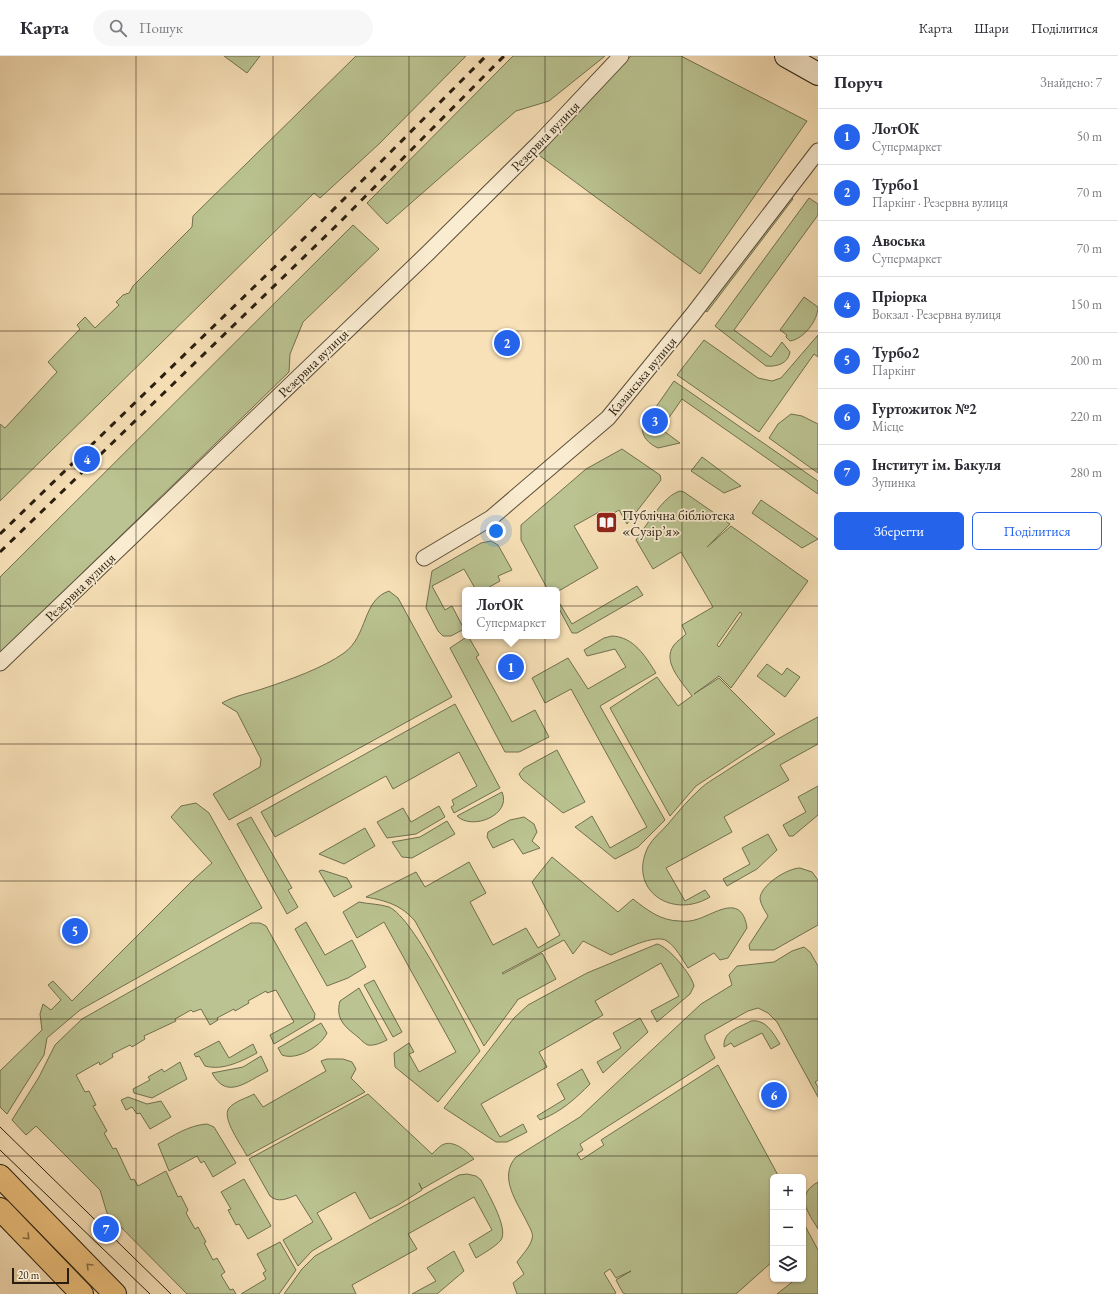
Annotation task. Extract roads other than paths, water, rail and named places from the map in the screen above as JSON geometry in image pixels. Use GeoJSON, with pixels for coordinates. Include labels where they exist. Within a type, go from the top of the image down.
{"type":"FeatureCollection","features":[{"type":"Feature","properties":{"kind":"main road"},"geometry":{"type":"LineString","coordinates":[[786,56],[818,74]]}},
{"type":"Feature","properties":{"kind":"main road"},"geometry":{"type":"LineString","coordinates":[[0,1176],[115,1294]]}},
{"type":"Feature","properties":{"kind":"main road"},"geometry":{"type":"LineString","coordinates":[[0,1209],[82,1294]]}},
{"type":"Feature","properties":{"kind":"street","name":"Резервна вулиця"},"geometry":{"type":"LineString","coordinates":[[0,663],[429,252],[541,141],[621,56]]}},
{"type":"Feature","properties":{"kind":"street","name":"Казанська вулиця"},"geometry":{"type":"LineString","coordinates":[[424,558],[491,518],[608,418],[693,314],[818,151]]}},
{"type":"Feature","properties":{"kind":"tram line"},"geometry":{"type":"LineString","coordinates":[[0,1127],[171,1294]]}},
{"type":"Feature","properties":{"kind":"tram line"},"geometry":{"type":"LineString","coordinates":[[0,1150],[150,1294]]}},
{"type":"Feature","properties":{"kind":"railway"},"geometry":{"type":"LineString","coordinates":[[0,534],[328,215],[486,56]]}},
{"type":"Feature","properties":{"kind":"railway"},"geometry":{"type":"LineString","coordinates":[[0,552],[338,224],[504,56]]}},
{"type":"Feature","properties":{"kind":"place","name":"Турбо1"},"geometry":{"type":"Point","coordinates":[507,343]}},
{"type":"Feature","properties":{"kind":"place","name":"Авоська"},"geometry":{"type":"Point","coordinates":[655,421]}},
{"type":"Feature","properties":{"kind":"place","name":"Пріорка"},"geometry":{"type":"Point","coordinates":[87,459]}},
{"type":"Feature","properties":{"kind":"place","name":"Публічна бібліотека «Сузір’я»"},"geometry":{"type":"Point","coordinates":[607,523]}},
{"type":"Feature","properties":{"kind":"place","name":"ЛотОК"},"geometry":{"type":"Point","coordinates":[511,667]}},
{"type":"Feature","properties":{"kind":"place","name":"Турбо2"},"geometry":{"type":"Point","coordinates":[75,931]}},
{"type":"Feature","properties":{"kind":"place","name":"Гуртожиток №2"},"geometry":{"type":"Point","coordinates":[774,1095]}},
{"type":"Feature","properties":{"kind":"place","name":"Інститут ім. Бакуля"},"geometry":{"type":"Point","coordinates":[106,1229]}}]}
